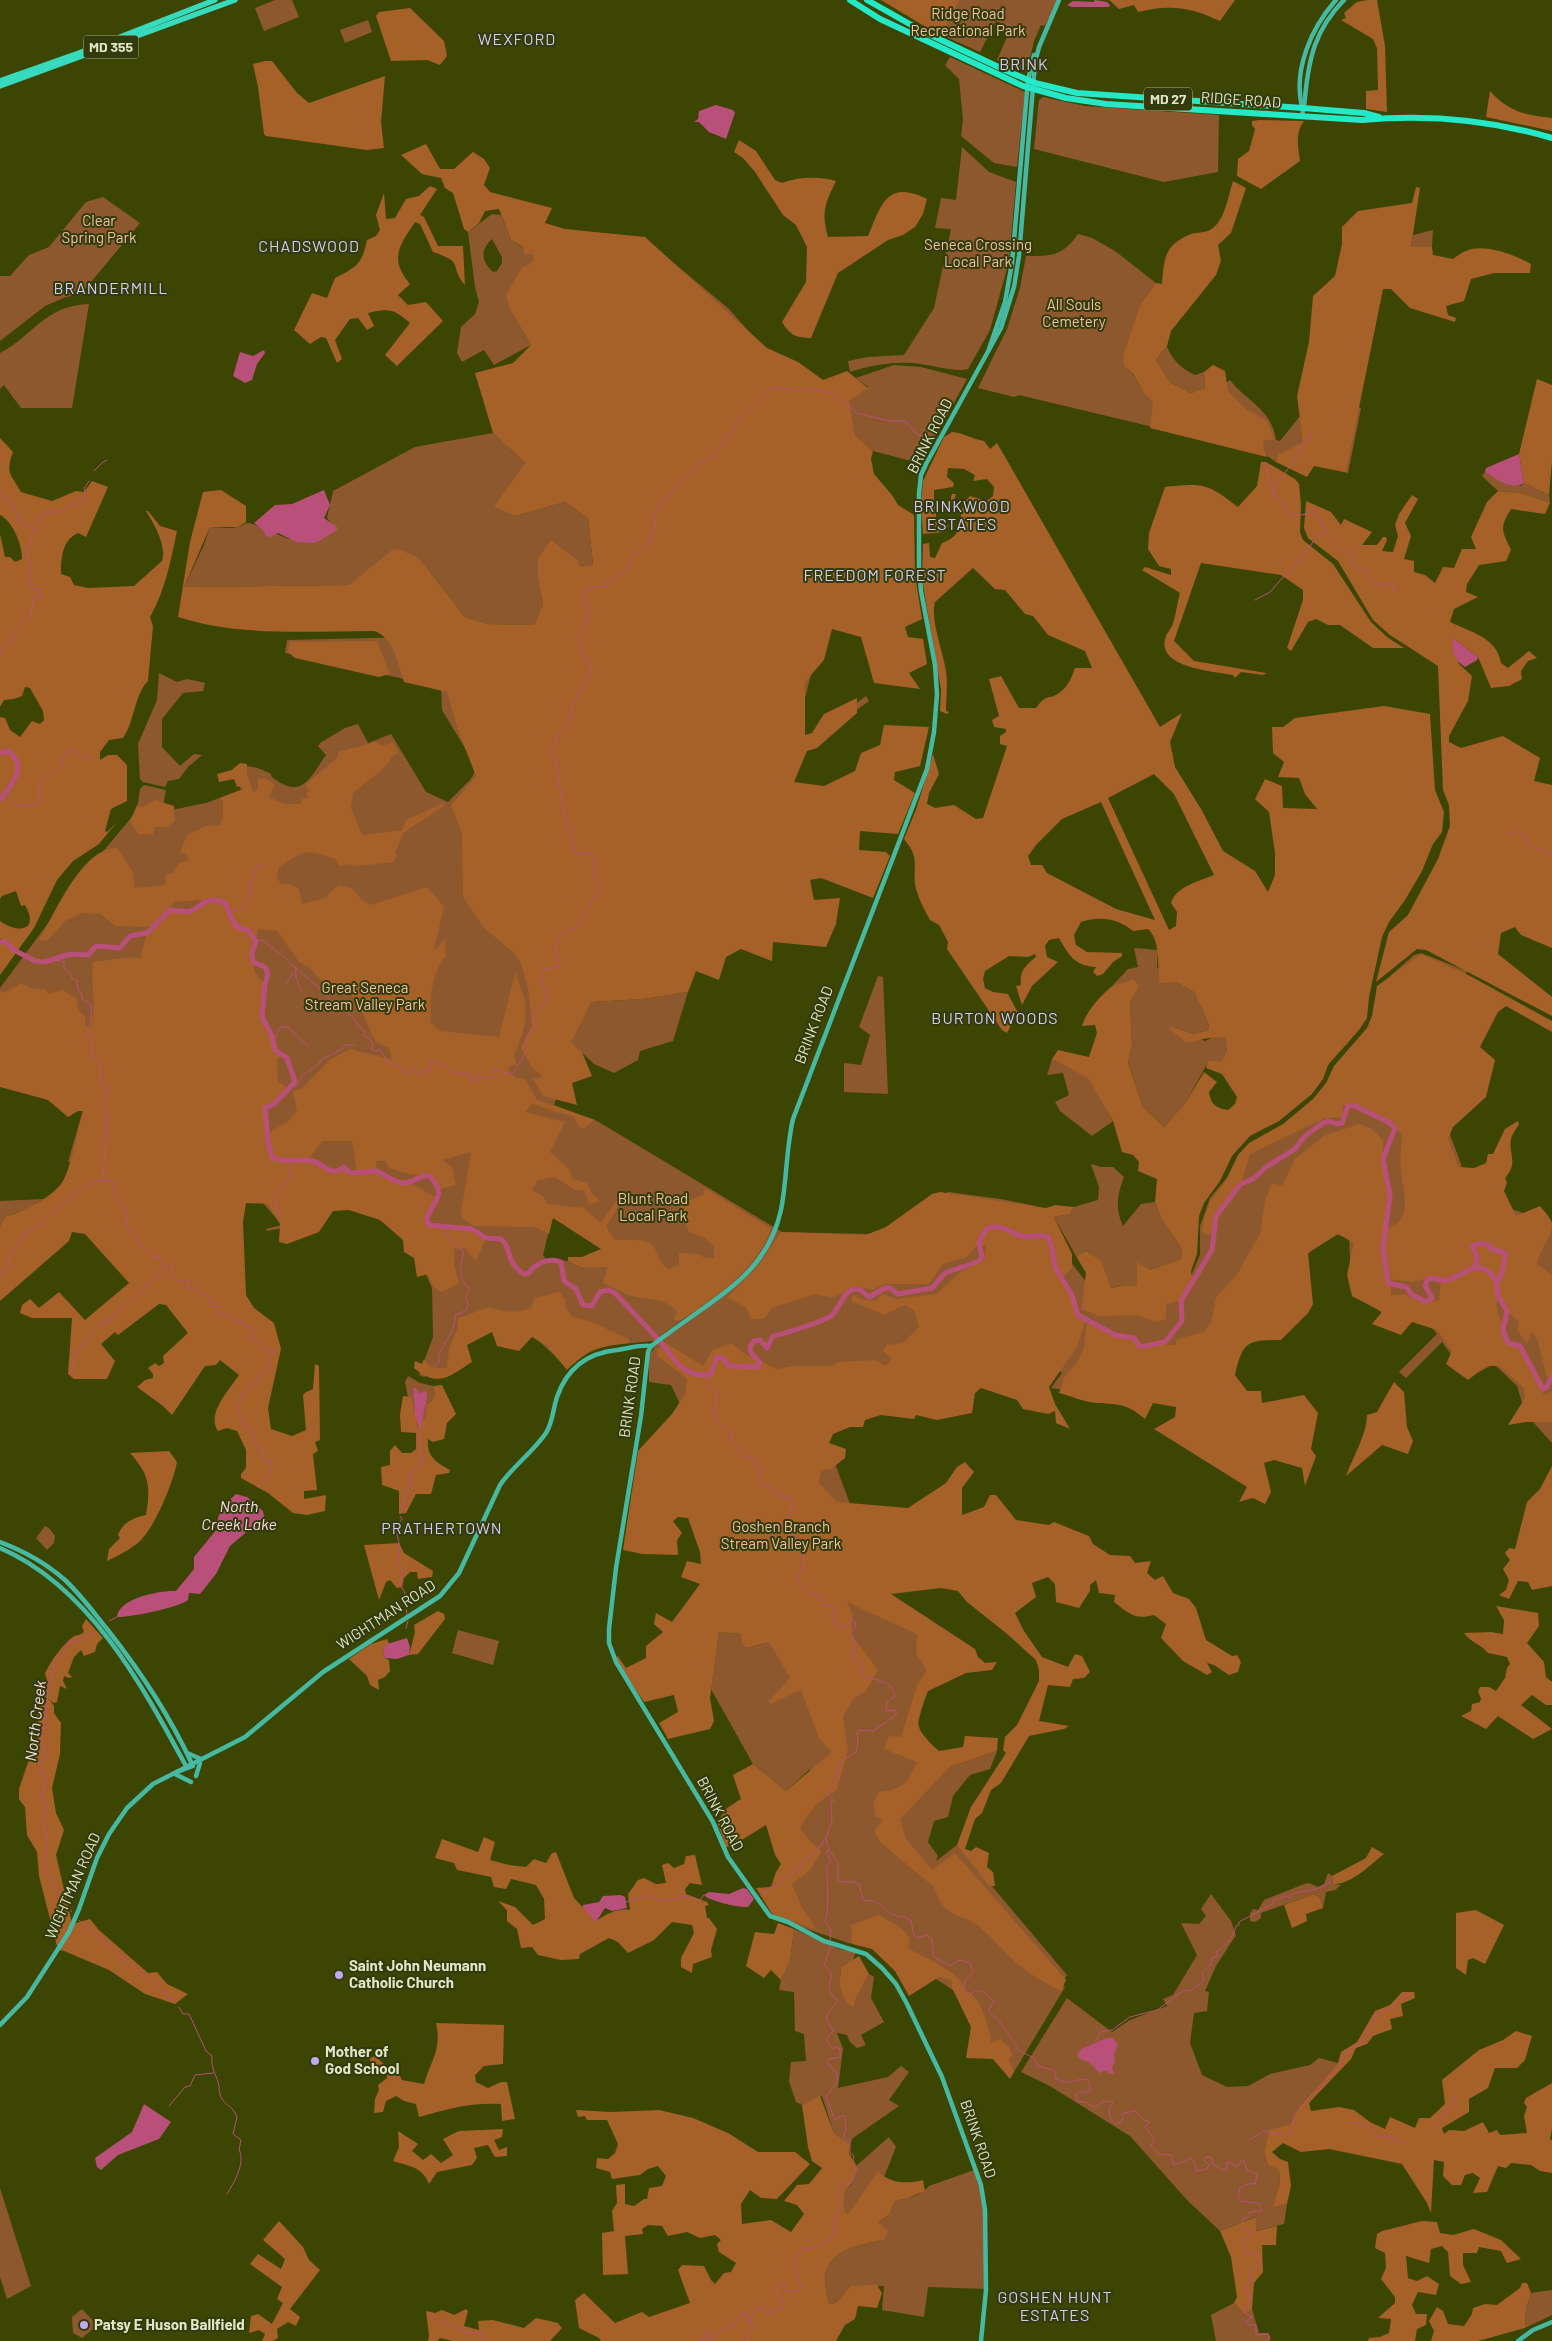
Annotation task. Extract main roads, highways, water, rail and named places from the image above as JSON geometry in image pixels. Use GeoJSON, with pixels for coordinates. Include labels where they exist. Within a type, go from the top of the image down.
{"type":"FeatureCollection","features":[{"type":"Feature","properties":{"kind":"highway","name":"RIDGE ROAD"},"geometry":{"type":"LineString","coordinates":[[850,0],[880,19],[1027,87],[1035,86],[1077,93],[1133,98],[1364,113],[1383,118]]}},
{"type":"Feature","properties":{"kind":"highway","name":"RIDGE ROAD"},"geometry":{"type":"LineString","coordinates":[[867,0],[922,31],[1028,80],[1035,86],[1075,100],[1106,104],[1362,120],[1383,118],[1468,121],[1507,127],[1552,138]]}},
{"type":"Feature","properties":{"kind":"main road","name":"MD 355"},"geometry":{"type":"LineString","coordinates":[[0,81],[88,50],[215,0]]}},
{"type":"Feature","properties":{"kind":"main road","name":"MD 355"},"geometry":{"type":"LineString","coordinates":[[0,86],[224,2],[236,0]]}},
{"type":"Feature","properties":{"kind":"main road","name":"BRINK ROAD"},"geometry":{"type":"LineString","coordinates":[[981,2341],[986,2290],[985,2210],[978,2174],[942,2077],[896,1984],[866,1954],[824,1941],[788,1922],[770,1916],[728,1856],[714,1822],[611,1653],[609,1629],[616,1568],[651,1346],[744,1278],[764,1253],[776,1227],[784,1192],[792,1119],[929,760],[935,724],[937,685],[919,568],[920,482],[926,464],[987,357],[1001,328],[1014,287],[1019,256],[1035,69],[1039,47],[1059,0]]}},
{"type":"Feature","properties":{"kind":"main road"},"geometry":{"type":"LineString","coordinates":[[1303,108],[1300,100],[1301,71],[1307,47],[1318,24],[1336,0]]}},
{"type":"Feature","properties":{"kind":"main road"},"geometry":{"type":"LineString","coordinates":[[1302,116],[1307,72],[1313,48],[1323,27],[1344,0]]}},
{"type":"Feature","properties":{"kind":"main road","name":"BRINK ROAD"},"geometry":{"type":"LineString","coordinates":[[987,357],[1005,302],[1012,263],[1028,80],[1036,48],[1057,6]]}},
{"type":"Feature","properties":{"kind":"main road","name":"WIGHTMAN ROAD"},"geometry":{"type":"LineString","coordinates":[[175,1772],[184,1771],[245,1737],[323,1672],[356,1648],[440,1596],[459,1573],[500,1485],[509,1472],[545,1434],[567,1375],[582,1361],[596,1353],[651,1346]]}},
{"type":"Feature","properties":{"kind":"main road"},"geometry":{"type":"LineString","coordinates":[[0,1542],[40,1561],[64,1580],[81,1598],[142,1673],[164,1709],[192,1764]]}},
{"type":"Feature","properties":{"kind":"main road"},"geometry":{"type":"LineString","coordinates":[[0,1548],[45,1573],[60,1584],[84,1612],[136,1677],[186,1766]]}},
{"type":"Feature","properties":{"kind":"main road"},"geometry":{"type":"LineString","coordinates":[[186,1752],[201,1761],[196,1776]]}},
{"type":"Feature","properties":{"kind":"main road"},"geometry":{"type":"LineString","coordinates":[[180,1755],[180,1763],[175,1772],[191,1782]]}},
{"type":"Feature","properties":{"kind":"main road","name":"WIGHTMAN ROAD"},"geometry":{"type":"LineString","coordinates":[[0,2025],[28,1998],[58,1950],[79,1909],[97,1858],[118,1820],[141,1793],[153,1784],[186,1766],[201,1761]]}},
{"type":"Feature","properties":{"kind":"main road"},"geometry":{"type":"LineString","coordinates":[[1518,2341],[1532,2330],[1552,2322]]}},
{"type":"Feature","properties":{"kind":"water"},"geometry":{"type":"Polygon","coordinates":[[[1095,0],[1107,2],[1110,5],[1109,7],[1072,7],[1067,5],[1073,1],[1093,2],[1095,0]]]}},
{"type":"Feature","properties":{"kind":"water"},"geometry":{"type":"Polygon","coordinates":[[[716,105],[733,110],[735,113],[726,139],[709,132],[699,122],[694,122],[698,119],[699,111],[716,105]]]}},
{"type":"Feature","properties":{"kind":"water"},"geometry":{"type":"Polygon","coordinates":[[[264,350],[265,353],[257,364],[252,380],[245,383],[233,376],[240,352],[253,356],[264,350]]]}},
{"type":"Feature","properties":{"kind":"water"},"geometry":{"type":"Polygon","coordinates":[[[1519,454],[1524,483],[1514,486],[1509,485],[1485,472],[1486,468],[1519,454]]]}},
{"type":"Feature","properties":{"kind":"water"},"geometry":{"type":"Polygon","coordinates":[[[324,490],[330,505],[324,518],[337,527],[337,530],[317,542],[296,542],[278,533],[271,537],[266,536],[263,530],[254,523],[275,505],[292,504],[324,490]]]}},
{"type":"Feature","properties":{"kind":"water"},"geometry":{"type":"Polygon","coordinates":[[[1453,638],[1478,657],[1477,660],[1465,667],[1462,665],[1454,655],[1453,638]]]}},
{"type":"Feature","properties":{"kind":"water"},"geometry":{"type":"Polygon","coordinates":[[[413,1388],[416,1388],[419,1393],[426,1391],[427,1398],[420,1431],[415,1416],[413,1388]]]}},
{"type":"Feature","properties":{"kind":"water","name":"North Creek Lake"},"geometry":{"type":"Polygon","coordinates":[[[236,1494],[247,1497],[263,1511],[264,1517],[230,1546],[216,1574],[200,1594],[189,1593],[188,1600],[165,1609],[117,1617],[119,1610],[141,1596],[176,1591],[194,1569],[194,1557],[217,1529],[218,1518],[223,1506],[236,1494]]]}},
{"type":"Feature","properties":{"kind":"water"},"geometry":{"type":"Polygon","coordinates":[[[407,1638],[410,1647],[409,1655],[397,1659],[385,1658],[383,1651],[387,1644],[407,1638]]]}},
{"type":"Feature","properties":{"kind":"water"},"geometry":{"type":"Polygon","coordinates":[[[743,1888],[747,1889],[754,1899],[748,1907],[725,1904],[704,1895],[709,1892],[729,1894],[743,1888]]]}},
{"type":"Feature","properties":{"kind":"water"},"geometry":{"type":"Polygon","coordinates":[[[621,1895],[625,1897],[627,1908],[612,1911],[605,1908],[596,1922],[583,1908],[583,1905],[599,1902],[603,1896],[621,1895]]]}},
{"type":"Feature","properties":{"kind":"water"},"geometry":{"type":"Polygon","coordinates":[[[1107,2038],[1113,2038],[1118,2045],[1114,2054],[1115,2062],[1112,2067],[1114,2073],[1110,2074],[1106,2070],[1100,2073],[1091,2064],[1077,2055],[1081,2049],[1107,2038]]]}},
{"type":"Feature","properties":{"kind":"water"},"geometry":{"type":"Polygon","coordinates":[[[144,2104],[171,2122],[159,2139],[118,2155],[101,2170],[97,2167],[95,2158],[132,2132],[144,2104]]]}},
{"type":"Feature","properties":{"kind":"waterway"},"geometry":{"type":"LineString","coordinates":[[256,941],[263,940],[286,958],[291,965],[324,992],[335,1006],[351,1016],[365,1033],[363,1035],[370,1039],[373,1045],[371,1049],[376,1051],[379,1049],[386,1062],[400,1066],[407,1074],[412,1069],[421,1075],[426,1069],[430,1070],[431,1062],[443,1064],[455,1074],[469,1073],[472,1081],[476,1081],[479,1075],[484,1078],[491,1077],[495,1070],[513,1074],[528,1048],[525,1043],[528,1034],[536,1030],[533,1013],[546,1002],[547,990],[541,985],[543,978],[541,973],[545,969],[559,967],[559,956],[555,949],[557,941],[563,933],[576,928],[595,896],[600,892],[598,880],[592,875],[596,866],[592,854],[581,852],[576,854],[568,823],[565,820],[555,757],[550,752],[557,741],[557,735],[568,722],[572,706],[592,669],[580,650],[582,644],[578,640],[585,629],[586,619],[591,614],[585,606],[586,602],[583,598],[585,589],[605,586],[608,580],[624,572],[630,564],[633,555],[642,550],[652,539],[651,534],[656,527],[654,515],[667,497],[692,470],[719,450],[741,418],[775,387],[801,392],[813,389],[832,393],[857,413],[890,421],[905,421],[918,435],[937,440]]}},
{"type":"Feature","properties":{"kind":"waterway"},"geometry":{"type":"LineString","coordinates":[[1273,490],[1300,452],[1305,440],[1311,437],[1311,431]]}},
{"type":"Feature","properties":{"kind":"waterway"},"geometry":{"type":"LineString","coordinates":[[94,471],[107,460]]}},
{"type":"Feature","properties":{"kind":"waterway"},"geometry":{"type":"LineString","coordinates":[[1266,466],[1274,496],[1284,504],[1285,510],[1295,516],[1307,514],[1312,509],[1315,509],[1312,514],[1324,523],[1326,534],[1338,549],[1350,550],[1355,565],[1367,571],[1369,579],[1381,587],[1390,582],[1394,586],[1394,593]]}},
{"type":"Feature","properties":{"kind":"waterway"},"geometry":{"type":"LineString","coordinates":[[0,655],[13,637],[13,633],[31,615],[33,599],[40,597],[39,589],[33,589],[29,583],[30,563],[27,562],[30,538],[36,531],[35,525],[48,510],[50,513],[54,511],[57,513],[71,505],[83,502],[86,496],[84,489],[89,481]]}},
{"type":"Feature","properties":{"kind":"waterway"},"geometry":{"type":"LineString","coordinates":[[0,490],[17,513],[19,521],[34,530]]}},
{"type":"Feature","properties":{"kind":"waterway"},"geometry":{"type":"LineString","coordinates":[[1255,600],[1270,592],[1309,548],[1316,537],[1324,533]]}},
{"type":"Feature","properties":{"kind":"waterway"},"geometry":{"type":"LineString","coordinates":[[7,791],[12,802],[15,804],[22,806],[34,804],[39,801],[39,781],[60,767],[64,756],[74,748],[78,755],[86,760],[90,755]]}},
{"type":"Feature","properties":{"kind":"waterway"},"geometry":{"type":"LineString","coordinates":[[0,753],[8,751],[14,757],[18,770],[13,782],[0,800]]}},
{"type":"Feature","properties":{"kind":"waterway"},"geometry":{"type":"LineString","coordinates":[[1510,833],[1520,831],[1530,845],[1552,855]]}},
{"type":"Feature","properties":{"kind":"waterway"},"geometry":{"type":"LineString","coordinates":[[230,912],[244,909],[251,896],[250,884],[257,866],[264,865]]}},
{"type":"Feature","properties":{"kind":"waterway"},"geometry":{"type":"LineString","coordinates":[[0,942],[6,942],[14,950],[35,961],[44,962],[71,954],[88,955],[96,946],[120,948],[130,936],[147,933],[170,910],[189,912],[209,900],[225,903],[235,925],[248,930],[256,941],[252,953],[253,962],[265,967],[268,974],[265,984],[262,1017],[272,1036],[275,1050],[287,1058],[295,1082],[274,1104],[265,1108],[268,1142],[272,1157],[286,1161],[312,1161],[331,1171],[344,1167],[350,1173],[377,1171],[392,1180],[403,1183],[423,1176],[430,1176],[439,1193],[427,1218],[428,1225],[472,1229],[486,1238],[501,1239],[514,1264],[524,1274],[528,1274],[534,1267],[543,1262],[552,1260],[561,1262],[564,1281],[576,1289],[583,1305],[592,1306],[600,1292],[608,1290],[615,1293],[679,1365],[693,1373],[701,1375],[711,1374],[717,1357],[723,1358],[729,1366],[758,1367],[760,1363],[750,1351],[754,1341],[760,1340],[767,1348],[773,1336],[828,1318],[835,1312],[845,1295],[852,1290],[860,1290],[869,1297],[885,1288],[890,1288],[898,1294],[932,1288],[945,1273],[979,1261],[982,1257],[979,1243],[984,1232],[991,1227],[1004,1229],[1021,1236],[1041,1235],[1048,1237],[1055,1267],[1072,1295],[1078,1315],[1115,1335],[1134,1338],[1140,1347],[1165,1342],[1182,1321],[1181,1301],[1212,1250],[1216,1216],[1236,1190],[1241,1184],[1253,1179],[1266,1167],[1295,1149],[1305,1136],[1323,1123],[1328,1121],[1337,1124],[1342,1123],[1348,1106],[1353,1105],[1390,1123],[1395,1128],[1383,1159],[1390,1195],[1383,1248],[1388,1283],[1406,1287],[1411,1294],[1426,1302],[1432,1298],[1425,1285],[1428,1279],[1447,1280],[1477,1268],[1489,1272],[1496,1280],[1498,1296],[1507,1311],[1503,1330],[1508,1343],[1520,1346],[1543,1389],[1546,1388],[1552,1377]]}},
{"type":"Feature","properties":{"kind":"waterway","name":"North Creek"},"geometry":{"type":"LineString","coordinates":[[52,959],[64,962],[64,969],[70,972],[72,978],[77,981],[82,999],[91,1004],[91,1022],[86,1028],[92,1043],[92,1054],[100,1062],[101,1081],[105,1085],[107,1094],[104,1100],[106,1108],[104,1112],[107,1118],[103,1180]]}},
{"type":"Feature","properties":{"kind":"waterway"},"geometry":{"type":"LineString","coordinates":[[296,968],[296,978],[302,993]]}},
{"type":"Feature","properties":{"kind":"waterway"},"geometry":{"type":"LineString","coordinates":[[286,983],[294,972]]}},
{"type":"Feature","properties":{"kind":"waterway"},"geometry":{"type":"LineString","coordinates":[[273,1042],[280,1027],[288,1027],[309,1047]]}},
{"type":"Feature","properties":{"kind":"waterway"},"geometry":{"type":"LineString","coordinates":[[293,1086],[295,1087],[303,1075],[319,1064],[321,1060],[342,1049],[345,1045],[354,1045]]}},
{"type":"Feature","properties":{"kind":"waterway"},"geometry":{"type":"LineString","coordinates":[[279,1216],[274,1199],[289,1177],[293,1159]]}},
{"type":"Feature","properties":{"kind":"waterway","name":"North Creek"},"geometry":{"type":"LineString","coordinates":[[0,1276],[9,1266],[9,1255],[14,1251],[24,1234],[33,1229],[80,1190],[104,1180],[115,1183],[116,1187],[113,1192],[124,1206],[129,1232],[138,1239],[138,1246],[146,1248],[152,1257],[159,1256],[163,1269],[171,1265],[173,1270],[170,1275],[177,1282],[188,1281],[188,1289],[195,1287],[202,1294],[210,1297],[212,1306],[221,1306],[217,1314],[219,1316],[228,1314],[238,1324],[241,1320],[245,1328],[252,1327],[255,1333],[249,1336],[250,1339],[260,1342],[263,1350],[268,1352],[273,1350],[275,1353],[269,1358],[268,1362],[272,1365],[267,1371],[258,1376],[259,1382],[251,1382],[251,1388],[241,1395],[240,1401],[240,1417],[242,1421],[254,1433],[256,1444],[263,1451],[265,1463],[272,1462],[270,1473],[258,1487]]}},
{"type":"Feature","properties":{"kind":"waterway"},"geometry":{"type":"LineString","coordinates":[[432,1369],[439,1362],[438,1356],[452,1330],[455,1315],[465,1311],[468,1305],[466,1297],[469,1288],[465,1285],[461,1272],[464,1252],[450,1239],[443,1228]]}},
{"type":"Feature","properties":{"kind":"waterway"},"geometry":{"type":"LineString","coordinates":[[1475,1268],[1477,1256],[1472,1247],[1476,1244],[1487,1244],[1492,1249],[1505,1253],[1500,1279],[1496,1282]]}},
{"type":"Feature","properties":{"kind":"waterway"},"geometry":{"type":"LineString","coordinates":[[74,1377],[71,1371],[75,1359],[72,1356],[100,1325],[110,1320],[115,1313],[141,1293],[146,1285],[151,1284],[161,1270]]}},
{"type":"Feature","properties":{"kind":"waterway"},"geometry":{"type":"LineString","coordinates":[[711,1374],[708,1386],[716,1391],[715,1421],[731,1433],[732,1442],[745,1458],[751,1457],[758,1461],[758,1466],[762,1469],[762,1473],[758,1476],[760,1483],[764,1486],[769,1485],[780,1496],[791,1499],[788,1521],[776,1525],[773,1531],[775,1544],[781,1546],[787,1543],[790,1535],[800,1539],[801,1542],[794,1548],[804,1556],[803,1567],[796,1582],[810,1594],[822,1596],[825,1605],[832,1606],[836,1611],[834,1619],[837,1625],[845,1628],[851,1620],[855,1622],[856,1625],[851,1633],[856,1645],[852,1655],[861,1666],[862,1676],[887,1684],[894,1691],[895,1696],[887,1702],[886,1711],[896,1710],[896,1715],[873,1731],[859,1730],[856,1752],[839,1762],[835,1782],[827,1793],[834,1800],[831,1802],[832,1821],[826,1838],[829,1850],[838,1862],[838,1880],[859,1884],[863,1900],[877,1903],[892,1914],[911,1921],[914,1936],[917,1938],[927,1935],[932,1939],[934,1957],[950,1966],[959,1960],[970,1963],[973,1972],[964,1982],[965,1991],[971,1994],[976,1991],[982,1991],[994,2001],[989,2010],[1002,2024],[1018,2050],[1034,2058],[1038,2066],[1054,2070],[1056,2079],[1062,2082],[1084,2079],[1089,2082],[1090,2092],[1079,2092],[1076,2094],[1077,2101],[1088,2103],[1093,2108],[1105,2101],[1113,2103],[1109,2113],[1114,2123],[1121,2123],[1124,2113],[1135,2111],[1149,2123],[1145,2127],[1154,2138],[1151,2145],[1159,2154],[1171,2155],[1174,2165],[1191,2158],[1197,2171],[1207,2169],[1209,2165],[1204,2160],[1206,2157],[1211,2157],[1214,2165],[1222,2170],[1226,2169],[1228,2161],[1237,2167],[1243,2159],[1247,2170],[1257,2174],[1255,2184],[1248,2184],[1240,2188],[1238,2198],[1240,2201],[1258,2203],[1262,2209],[1261,2211],[1250,2212],[1243,2219],[1242,2228],[1252,2233],[1242,2243],[1248,2255],[1254,2253],[1260,2258],[1261,2262],[1250,2272],[1246,2289],[1250,2298],[1244,2313],[1252,2317],[1246,2322],[1248,2325],[1256,2325],[1256,2333],[1258,2335],[1268,2334],[1270,2337],[1265,2341]]}},
{"type":"Feature","properties":{"kind":"waterway"},"geometry":{"type":"LineString","coordinates":[[400,1513],[409,1487],[412,1471],[423,1462],[419,1431]]}},
{"type":"Feature","properties":{"kind":"waterway"},"geometry":{"type":"LineString","coordinates":[[400,1516],[402,1519],[399,1523],[401,1531],[397,1534],[400,1548],[398,1565],[402,1569],[400,1584],[405,1593],[407,1615]]}},
{"type":"Feature","properties":{"kind":"waterway","name":"North Creek"},"geometry":{"type":"LineString","coordinates":[[109,1621],[117,1617]]}},
{"type":"Feature","properties":{"kind":"waterway"},"geometry":{"type":"LineString","coordinates":[[406,1628],[408,1621]]}},
{"type":"Feature","properties":{"kind":"waterway","name":"North Creek"},"geometry":{"type":"LineString","coordinates":[[72,1912],[68,1907],[65,1897],[55,1889],[53,1882],[45,1871],[47,1836],[42,1823],[48,1810],[41,1796],[47,1781],[40,1768],[46,1756],[41,1738],[47,1713],[48,1687],[54,1671],[54,1662],[61,1657],[69,1642],[84,1639],[94,1632]]}},
{"type":"Feature","properties":{"kind":"waterway"},"geometry":{"type":"LineString","coordinates":[[761,1895],[766,1893],[770,1887],[777,1886],[783,1877],[793,1873],[796,1867],[801,1868],[802,1862],[809,1859],[811,1854],[816,1852],[825,1839]]}},
{"type":"Feature","properties":{"kind":"waterway"},"geometry":{"type":"LineString","coordinates":[[829,1850],[826,1851],[831,1862],[826,1866],[828,1904],[825,1921],[831,1930],[830,1941]]}},
{"type":"Feature","properties":{"kind":"waterway"},"geometry":{"type":"LineString","coordinates":[[1096,2041],[1100,2032],[1112,2030],[1130,2017],[1157,2010],[1183,1991],[1192,1990],[1204,1980],[1202,1973],[1211,1964],[1212,1958],[1218,1956],[1216,1951],[1222,1948],[1228,1941],[1236,1926],[1239,1925],[1239,1922],[1274,1903],[1273,1900],[1287,1896],[1290,1898],[1293,1893],[1318,1888],[1331,1881]]}},
{"type":"Feature","properties":{"kind":"waterway"},"geometry":{"type":"LineString","coordinates":[[626,1902],[646,1896],[647,1894],[660,1901],[666,1899],[669,1901],[682,1896],[700,1900],[704,1895]]}},
{"type":"Feature","properties":{"kind":"waterway","name":"North Creek"},"geometry":{"type":"LineString","coordinates":[[82,1923],[136,1969],[140,1975],[144,1975],[162,1992],[166,1993],[169,1999],[174,1999],[176,2002]]}},
{"type":"Feature","properties":{"kind":"waterway"},"geometry":{"type":"LineString","coordinates":[[749,2341],[745,2335],[753,2328],[750,2318],[754,2311],[762,2307],[767,2314],[783,2307],[784,2302],[777,2294],[776,2288],[784,2283],[788,2292],[798,2291],[801,2287],[794,2264],[800,2251],[820,2246],[835,2235],[834,2219],[841,2205],[839,2186],[851,2183],[857,2168],[853,2160],[854,2156],[850,2153],[850,2142],[843,2138],[846,2129],[845,2117],[843,2115],[835,2120],[826,2096],[837,2083],[837,2074],[827,2062],[829,2059],[840,2057],[840,2049],[836,2047],[833,2049],[826,2039],[833,2031],[826,2019],[830,2010],[838,2001],[830,1991],[831,1974],[824,1965],[831,1945]]}},
{"type":"Feature","properties":{"kind":"waterway"},"geometry":{"type":"LineString","coordinates":[[1249,2140],[1264,2131],[1285,2135],[1291,2134],[1297,2112],[1311,2096],[1322,2088],[1326,2078],[1332,2074],[1343,2060],[1345,2053],[1350,2052],[1350,2048],[1358,2046],[1367,2035],[1366,2030],[1375,2022],[1375,2015],[1394,2007],[1401,1998],[1410,1994]]}},
{"type":"Feature","properties":{"kind":"waterway","name":"North Creek"},"geometry":{"type":"LineString","coordinates":[[179,2007],[183,2014],[189,2014],[206,2051],[212,2056],[212,2066],[218,2081],[221,2097],[237,2117],[233,2134],[241,2140],[239,2150],[241,2160],[238,2172],[227,2194]]}},
{"type":"Feature","properties":{"kind":"waterway"},"geometry":{"type":"LineString","coordinates":[[169,2106],[185,2087],[190,2086],[195,2075],[213,2073]]}},
{"type":"Feature","properties":{"kind":"waterway"},"geometry":{"type":"LineString","coordinates":[[1435,2126],[1444,2116],[1457,2095]]}},
{"type":"Feature","properties":{"kind":"waterway"},"geometry":{"type":"LineString","coordinates":[[1348,2123],[1364,2125],[1377,2136],[1393,2138],[1399,2143],[1405,2144]]}},
{"type":"Feature","properties":{"kind":"waterway"},"geometry":{"type":"LineString","coordinates":[[710,2341],[728,2325],[732,2327],[742,2313],[746,2312],[747,2323],[750,2321]]}},
{"type":"Feature","properties":{"kind":"waterway"},"geometry":{"type":"LineString","coordinates":[[430,2313],[441,2324],[449,2323],[465,2332],[480,2333],[484,2341]]}},
{"type":"Feature","properties":{"kind":"waterway"},"geometry":{"type":"LineString","coordinates":[[697,2341],[701,2338],[704,2339],[706,2331],[710,2332],[708,2338],[710,2341]]}},
{"type":"Feature","properties":{"kind":"place","name":"Saint John Neumann Catholic Church"},"geometry":{"type":"Point","coordinates":[339,1975]}},
{"type":"Feature","properties":{"kind":"place","name":"Mother of God School"},"geometry":{"type":"Point","coordinates":[315,2061]}},
{"type":"Feature","properties":{"kind":"place","name":"Patsy E Huson Ballfield"},"geometry":{"type":"Point","coordinates":[84,2325]}},
{"type":"Feature","properties":{"kind":"district","name":"WEXFORD"},"geometry":{"type":"Point","coordinates":[517,39]}},
{"type":"Feature","properties":{"kind":"district","name":"BRINK"},"geometry":{"type":"Point","coordinates":[1024,64]}},
{"type":"Feature","properties":{"kind":"district","name":"CHADSWOOD"},"geometry":{"type":"Point","coordinates":[309,246]}},
{"type":"Feature","properties":{"kind":"district","name":"BRANDERMILL"},"geometry":{"type":"Point","coordinates":[111,288]}},
{"type":"Feature","properties":{"kind":"district","name":"BRINKWOOD ESTATES"},"geometry":{"type":"Point","coordinates":[962,515]}},
{"type":"Feature","properties":{"kind":"district","name":"FREEDOM FOREST"},"geometry":{"type":"Point","coordinates":[875,575]}},
{"type":"Feature","properties":{"kind":"district","name":"BURTON WOODS"},"geometry":{"type":"Point","coordinates":[995,1018]}},
{"type":"Feature","properties":{"kind":"district","name":"PRATHERTOWN"},"geometry":{"type":"Point","coordinates":[442,1528]}},
{"type":"Feature","properties":{"kind":"district","name":"GOSHEN HUNT ESTATES"},"geometry":{"type":"Point","coordinates":[1055,2306]}},
{"type":"Feature","properties":{"kind":"park label","name":"Ridge Road Recreational Park"},"geometry":{"type":"Point","coordinates":[968,22]}},
{"type":"Feature","properties":{"kind":"park label","name":"Clear Spring Park"},"geometry":{"type":"Point","coordinates":[99,230]}},
{"type":"Feature","properties":{"kind":"park label","name":"Seneca Crossing Local Park"},"geometry":{"type":"Point","coordinates":[978,254]}},
{"type":"Feature","properties":{"kind":"park label","name":"All Souls Cemetery"},"geometry":{"type":"Point","coordinates":[1074,314]}},
{"type":"Feature","properties":{"kind":"park label","name":"Great Seneca Stream Valley Park"},"geometry":{"type":"Point","coordinates":[365,996]}},
{"type":"Feature","properties":{"kind":"park label","name":"Blunt Road Local Park"},"geometry":{"type":"Point","coordinates":[653,1208]}},
{"type":"Feature","properties":{"kind":"park label","name":"Goshen Branch Stream Valley Park"},"geometry":{"type":"Point","coordinates":[781,1536]}}]}
